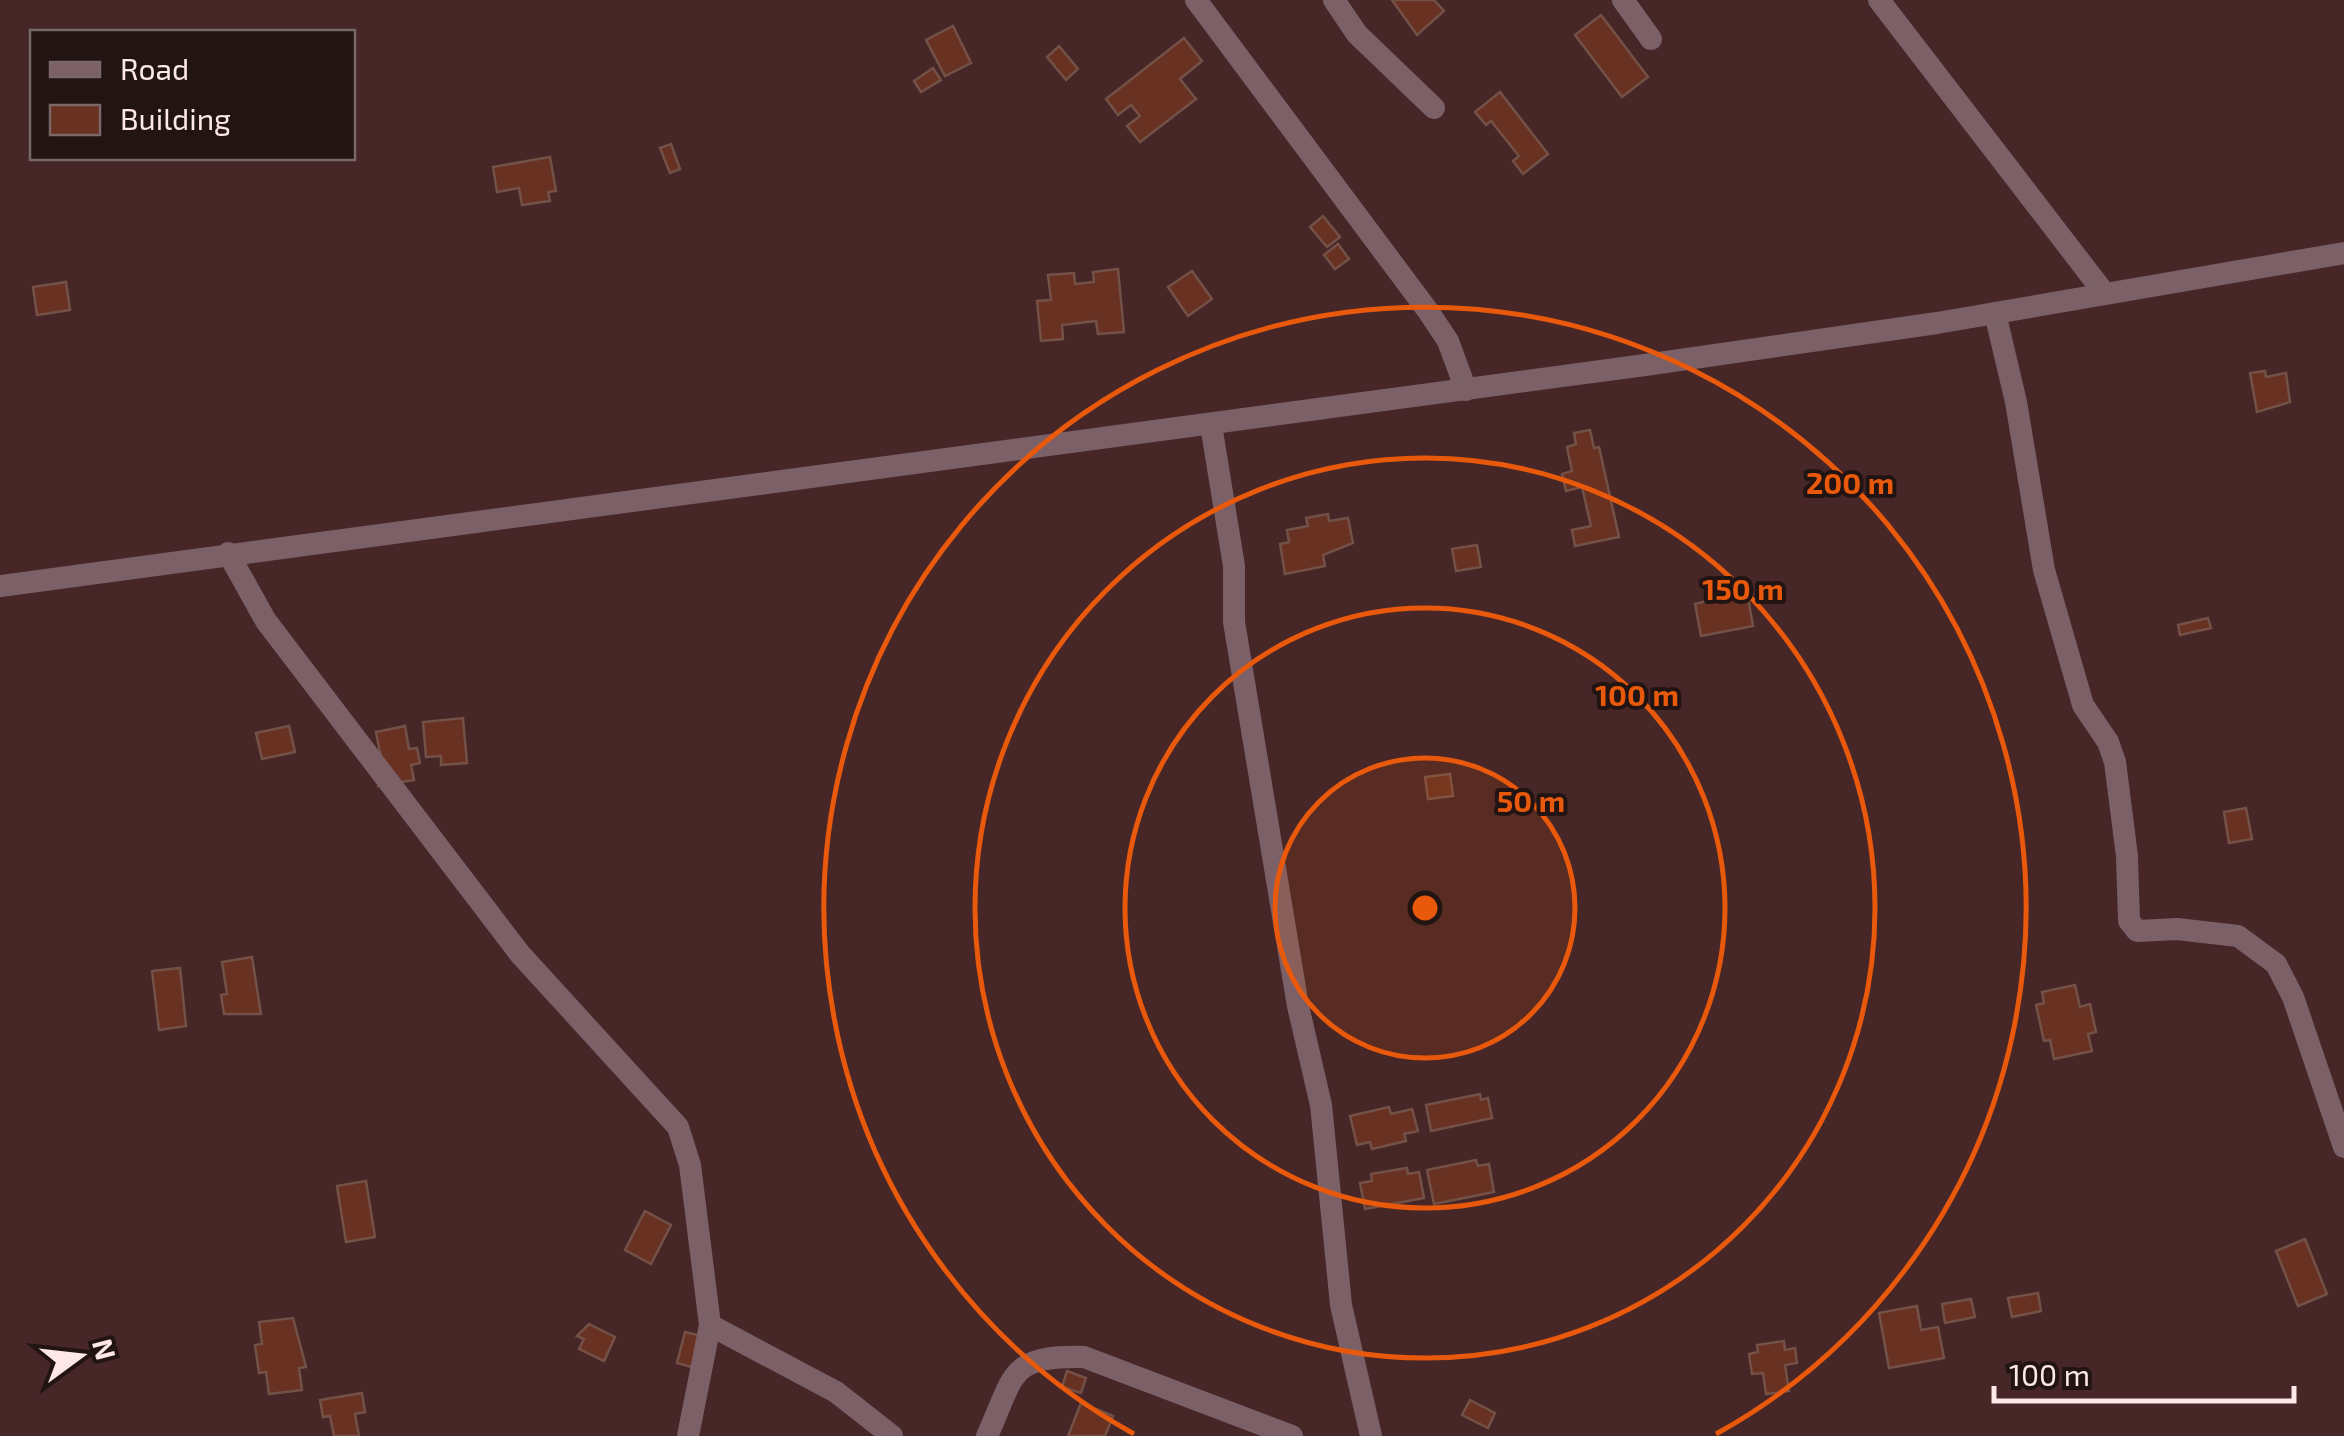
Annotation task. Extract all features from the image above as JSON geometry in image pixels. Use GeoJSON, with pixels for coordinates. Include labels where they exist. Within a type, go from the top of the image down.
{"type":"FeatureCollection","features":[{"type":"Feature","properties":{"kind":"street"},"geometry":{"type":"LineString","coordinates":[[1196,0],[1428,311],[1448,340],[1466,390]]}},
{"type":"Feature","properties":{"kind":"street"},"geometry":{"type":"LineString","coordinates":[[1334,0],[1357,34],[1434,108]]}},
{"type":"Feature","properties":{"kind":"street"},"geometry":{"type":"LineString","coordinates":[[1623,0],[1650,39]]}},
{"type":"Feature","properties":{"kind":"street"},"geometry":{"type":"LineString","coordinates":[[1879,0],[2104,294]]}},
{"type":"Feature","properties":{"kind":"street"},"geometry":{"type":"LineString","coordinates":[[0,586],[1466,390],[1995,314],[2344,252]]}},
{"type":"Feature","properties":{"kind":"street"},"geometry":{"type":"LineString","coordinates":[[1995,314],[2016,402],[2044,570],[2082,705],[2108,742],[2115,762],[2127,856],[2129,922],[2137,932],[2178,929],[2238,936],[2276,964],[2344,1147]]}},
{"type":"Feature","properties":{"kind":"street"},"geometry":{"type":"LineString","coordinates":[[1210,425],[1234,566],[1234,622],[1298,1006],[1321,1105],[1341,1305],[1371,1436]]}},
{"type":"Feature","properties":{"kind":"street"},"geometry":{"type":"LineString","coordinates":[[228,553],[266,621],[520,954],[678,1127],[690,1165],[710,1325],[688,1436]]}},
{"type":"Feature","properties":{"kind":"street"},"geometry":{"type":"LineString","coordinates":[[710,1325],[836,1392],[892,1436]]}},
{"type":"Feature","properties":{"kind":"street"},"geometry":{"type":"LineString","coordinates":[[988,1436],[1009,1383],[1023,1365],[1039,1357],[1060,1356],[1084,1357],[1292,1436]]}},
{"type":"Feature","properties":{"kind":"building"},"geometry":{"type":"Polygon","coordinates":[[[1392,0],[1434,0],[1444,11],[1417,35],[1392,0]]]}},
{"type":"Feature","properties":{"kind":"building"},"geometry":{"type":"Polygon","coordinates":[[[1601,15],[1648,77],[1622,97],[1575,35],[1601,15]]]}},
{"type":"Feature","properties":{"kind":"building"},"geometry":{"type":"Polygon","coordinates":[[[953,26],[971,63],[945,76],[926,40],[953,26]]]}},
{"type":"Feature","properties":{"kind":"building"},"geometry":{"type":"Polygon","coordinates":[[[1184,38],[1202,61],[1180,79],[1196,99],[1140,142],[1127,126],[1140,116],[1131,105],[1118,115],[1106,99],[1184,38]]]}},
{"type":"Feature","properties":{"kind":"building"},"geometry":{"type":"Polygon","coordinates":[[[1059,46],[1078,69],[1066,80],[1047,57],[1059,46]]]}},
{"type":"Feature","properties":{"kind":"building"},"geometry":{"type":"Polygon","coordinates":[[[933,68],[941,80],[921,92],[914,81],[933,68]]]}},
{"type":"Feature","properties":{"kind":"building"},"geometry":{"type":"Polygon","coordinates":[[[1500,92],[1548,154],[1523,174],[1513,161],[1519,156],[1491,121],[1486,125],[1475,112],[1500,92]]]}},
{"type":"Feature","properties":{"kind":"building"},"geometry":{"type":"Polygon","coordinates":[[[671,144],[680,169],[670,173],[660,148],[671,144]]]}},
{"type":"Feature","properties":{"kind":"building"},"geometry":{"type":"Polygon","coordinates":[[[550,157],[556,191],[548,192],[550,201],[522,205],[519,188],[497,192],[493,167],[550,157]]]}},
{"type":"Feature","properties":{"kind":"building"},"geometry":{"type":"Polygon","coordinates":[[[1323,216],[1340,237],[1327,247],[1310,227],[1323,216]]]}},
{"type":"Feature","properties":{"kind":"building"},"geometry":{"type":"Polygon","coordinates":[[[1338,244],[1349,259],[1335,269],[1324,255],[1338,244]]]}},
{"type":"Feature","properties":{"kind":"building"},"geometry":{"type":"Polygon","coordinates":[[[1118,269],[1124,332],[1098,334],[1096,321],[1062,325],[1063,339],[1041,341],[1037,301],[1051,300],[1048,275],[1074,273],[1075,284],[1094,282],[1093,272],[1118,269]]]}},
{"type":"Feature","properties":{"kind":"building"},"geometry":{"type":"Polygon","coordinates":[[[1192,271],[1212,299],[1188,316],[1168,287],[1192,271]]]}},
{"type":"Feature","properties":{"kind":"building"},"geometry":{"type":"Polygon","coordinates":[[[66,282],[70,310],[37,315],[33,287],[66,282]]]}},
{"type":"Feature","properties":{"kind":"building"},"geometry":{"type":"Polygon","coordinates":[[[2265,371],[2266,377],[2286,373],[2290,402],[2257,412],[2250,373],[2265,371]]]}},
{"type":"Feature","properties":{"kind":"building"},"geometry":{"type":"Polygon","coordinates":[[[1590,430],[1594,448],[1599,447],[1619,537],[1575,546],[1572,530],[1591,526],[1582,487],[1566,491],[1562,474],[1572,471],[1567,447],[1576,444],[1574,433],[1590,430]]]}},
{"type":"Feature","properties":{"kind":"building"},"geometry":{"type":"Polygon","coordinates":[[[1328,514],[1329,521],[1348,518],[1353,543],[1323,555],[1325,566],[1285,574],[1280,544],[1289,542],[1287,530],[1308,526],[1306,518],[1328,514]]]}},
{"type":"Feature","properties":{"kind":"building"},"geometry":{"type":"Polygon","coordinates":[[[1477,545],[1481,567],[1456,571],[1452,549],[1477,545]]]}},
{"type":"Feature","properties":{"kind":"building"},"geometry":{"type":"Polygon","coordinates":[[[1733,590],[1734,595],[1747,592],[1753,626],[1701,636],[1695,604],[1711,600],[1710,595],[1733,590]]]}},
{"type":"Feature","properties":{"kind":"building"},"geometry":{"type":"Polygon","coordinates":[[[2208,618],[2211,628],[2180,635],[2178,625],[2208,618]]]}},
{"type":"Feature","properties":{"kind":"building"},"geometry":{"type":"Polygon","coordinates":[[[463,718],[467,763],[441,765],[441,756],[426,757],[423,722],[463,718]]]}},
{"type":"Feature","properties":{"kind":"building"},"geometry":{"type":"Polygon","coordinates":[[[289,726],[295,752],[262,759],[256,733],[289,726]]]}},
{"type":"Feature","properties":{"kind":"building"},"geometry":{"type":"Polygon","coordinates":[[[405,726],[409,749],[417,748],[420,763],[411,765],[414,780],[378,786],[382,763],[376,732],[405,726]]]}},
{"type":"Feature","properties":{"kind":"building"},"geometry":{"type":"Polygon","coordinates":[[[1450,774],[1453,796],[1428,799],[1425,777],[1450,774]]]}},
{"type":"Feature","properties":{"kind":"building"},"geometry":{"type":"Polygon","coordinates":[[[2246,808],[2252,839],[2229,843],[2224,812],[2246,808]]]}},
{"type":"Feature","properties":{"kind":"building"},"geometry":{"type":"Polygon","coordinates":[[[252,957],[261,1014],[224,1014],[221,995],[227,994],[222,962],[252,957]]]}},
{"type":"Feature","properties":{"kind":"building"},"geometry":{"type":"Polygon","coordinates":[[[180,968],[186,1026],[159,1030],[152,971],[180,968]]]}},
{"type":"Feature","properties":{"kind":"building"},"geometry":{"type":"Polygon","coordinates":[[[2075,985],[2080,1007],[2090,1004],[2096,1032],[2088,1034],[2092,1051],[2054,1059],[2050,1040],[2044,1041],[2036,1005],[2044,1003],[2042,992],[2075,985]]]}},
{"type":"Feature","properties":{"kind":"building"},"geometry":{"type":"Polygon","coordinates":[[[1480,1094],[1481,1100],[1488,1098],[1492,1118],[1431,1131],[1426,1105],[1480,1094]]]}},
{"type":"Feature","properties":{"kind":"building"},"geometry":{"type":"Polygon","coordinates":[[[1389,1107],[1391,1114],[1412,1109],[1418,1131],[1404,1134],[1406,1141],[1372,1149],[1370,1142],[1357,1145],[1350,1116],[1389,1107]]]}},
{"type":"Feature","properties":{"kind":"building"},"geometry":{"type":"Polygon","coordinates":[[[1476,1160],[1478,1166],[1489,1164],[1494,1192],[1434,1204],[1427,1170],[1476,1160]]]}},
{"type":"Feature","properties":{"kind":"building"},"geometry":{"type":"Polygon","coordinates":[[[1407,1168],[1408,1174],[1419,1172],[1424,1198],[1365,1209],[1360,1183],[1372,1181],[1371,1174],[1407,1168]]]}},
{"type":"Feature","properties":{"kind":"building"},"geometry":{"type":"Polygon","coordinates":[[[366,1181],[375,1237],[346,1242],[337,1186],[366,1181]]]}},
{"type":"Feature","properties":{"kind":"building"},"geometry":{"type":"Polygon","coordinates":[[[645,1211],[671,1225],[651,1264],[625,1250],[645,1211]]]}},
{"type":"Feature","properties":{"kind":"building"},"geometry":{"type":"Polygon","coordinates":[[[2305,1239],[2327,1294],[2298,1306],[2276,1251],[2305,1239]]]}},
{"type":"Feature","properties":{"kind":"building"},"geometry":{"type":"Polygon","coordinates":[[[2038,1293],[2041,1311],[2012,1317],[2008,1298],[2038,1293]]]}},
{"type":"Feature","properties":{"kind":"building"},"geometry":{"type":"Polygon","coordinates":[[[1971,1299],[1975,1317],[1945,1323],[1942,1304],[1971,1299]]]}},
{"type":"Feature","properties":{"kind":"building"},"geometry":{"type":"Polygon","coordinates":[[[1917,1306],[1921,1330],[1938,1327],[1944,1358],[1889,1368],[1879,1313],[1917,1306]]]}},
{"type":"Feature","properties":{"kind":"building"},"geometry":{"type":"Polygon","coordinates":[[[293,1318],[306,1367],[299,1368],[302,1390],[269,1394],[266,1372],[259,1373],[255,1345],[262,1344],[259,1322],[293,1318]]]}},
{"type":"Feature","properties":{"kind":"building"},"geometry":{"type":"Polygon","coordinates":[[[589,1324],[615,1337],[604,1361],[579,1349],[584,1339],[577,1336],[589,1324]]]}},
{"type":"Feature","properties":{"kind":"building"},"geometry":{"type":"Polygon","coordinates":[[[685,1332],[706,1337],[698,1369],[677,1363],[685,1332]]]}},
{"type":"Feature","properties":{"kind":"building"},"geometry":{"type":"Polygon","coordinates":[[[1784,1341],[1785,1350],[1795,1348],[1797,1363],[1785,1365],[1789,1391],[1766,1394],[1763,1373],[1752,1374],[1749,1354],[1758,1352],[1757,1345],[1784,1341]]]}},
{"type":"Feature","properties":{"kind":"building"},"geometry":{"type":"Polygon","coordinates":[[[1067,1371],[1086,1378],[1081,1393],[1062,1387],[1067,1371]]]}},
{"type":"Feature","properties":{"kind":"building"},"geometry":{"type":"Polygon","coordinates":[[[362,1393],[365,1412],[355,1414],[359,1436],[334,1436],[330,1416],[323,1417],[320,1400],[362,1393]]]}},
{"type":"Feature","properties":{"kind":"building"},"geometry":{"type":"Polygon","coordinates":[[[1470,1400],[1495,1413],[1488,1428],[1462,1415],[1470,1400]]]}},
{"type":"Feature","properties":{"kind":"building"},"geometry":{"type":"Polygon","coordinates":[[[1081,1403],[1113,1416],[1105,1436],[1068,1436],[1081,1403]]]}}]}
